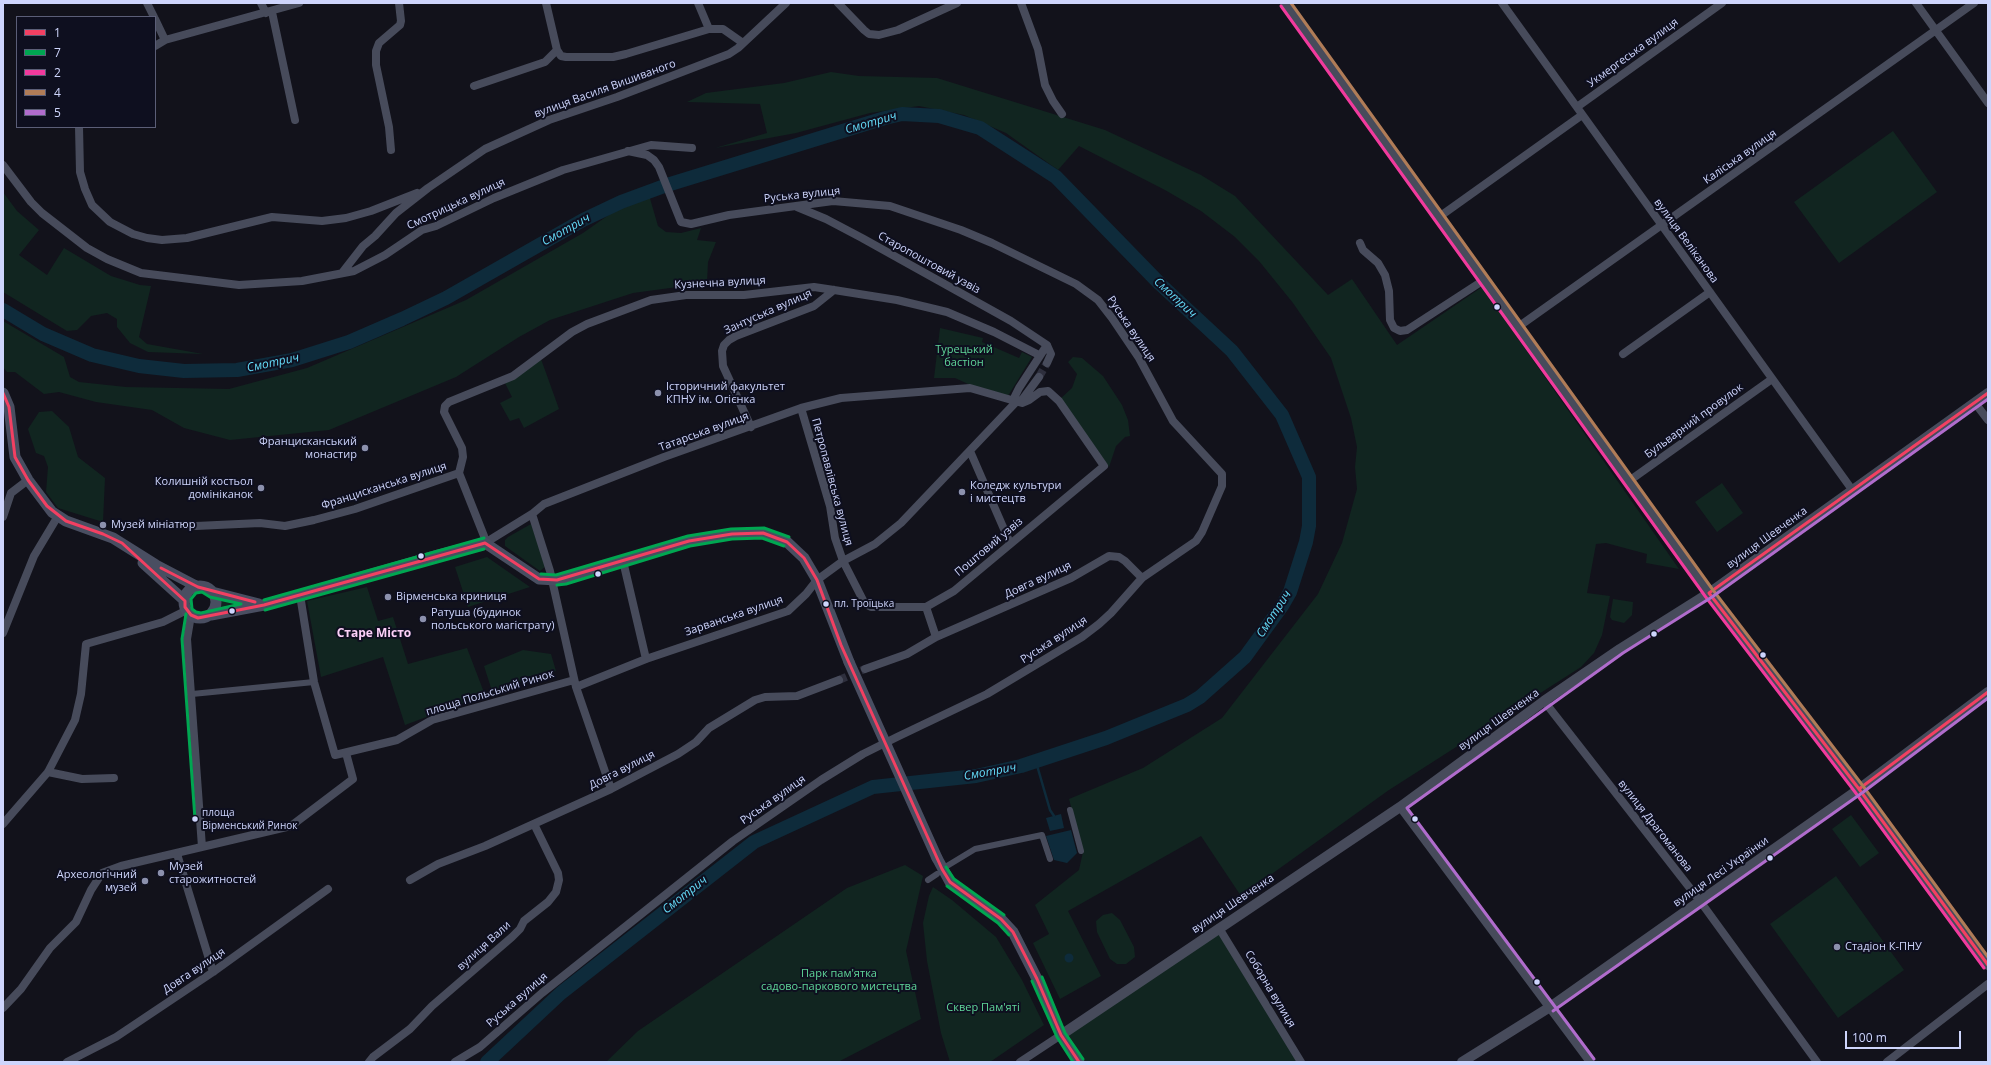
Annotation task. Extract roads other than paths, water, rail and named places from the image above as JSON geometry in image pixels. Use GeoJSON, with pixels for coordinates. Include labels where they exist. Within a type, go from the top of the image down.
{"type":"FeatureCollection","features":[{"type":"Feature","properties":{"kind":"main road"},"geometry":{"type":"LineString","coordinates":[[3,393],[10,407],[15,456],[28,480],[48,506],[58,516],[122,543],[156,565],[198,587],[208,588],[212,592],[216,601],[214,611],[211,615]]}},
{"type":"Feature","properties":{"kind":"main road"},"geometry":{"type":"LineString","coordinates":[[122,543],[187,609],[202,618],[264,605],[485,543],[539,579],[551,580],[566,579],[689,541],[732,534],[762,533],[787,542],[804,558],[817,580],[849,662],[937,858],[940,872],[950,882],[1001,919],[1013,932],[1031,967],[1061,1035],[1079,1062]]}},
{"type":"Feature","properties":{"kind":"main road"},"geometry":{"type":"LineString","coordinates":[[187,609],[190,590],[198,587]]}},
{"type":"Feature","properties":{"kind":"main road"},"geometry":{"type":"LineString","coordinates":[[212,592],[264,605]]}},
{"type":"Feature","properties":{"kind":"street"},"geometry":{"type":"LineString","coordinates":[[147,3],[153,16]]}},
{"type":"Feature","properties":{"kind":"street"},"geometry":{"type":"LineString","coordinates":[[261,3],[269,12],[295,120]]}},
{"type":"Feature","properties":{"kind":"street"},"geometry":{"type":"LineString","coordinates":[[156,45],[165,40],[299,3]]}},
{"type":"Feature","properties":{"kind":"street"},"geometry":{"type":"LineString","coordinates":[[391,150],[389,127],[376,65],[376,51],[380,42],[400,25],[399,3]]}},
{"type":"Feature","properties":{"kind":"street"},"geometry":{"type":"LineString","coordinates":[[546,3],[557,50],[562,56],[566,57],[613,56],[626,54],[709,29],[723,29],[743,43]]}},
{"type":"Feature","properties":{"kind":"street"},"geometry":{"type":"LineString","coordinates":[[698,3],[709,29]]}},
{"type":"Feature","properties":{"kind":"street","name":"вулиця Василя Вишиваного"},"geometry":{"type":"LineString","coordinates":[[342,273],[363,246],[375,236],[396,213],[428,188],[485,149],[549,120],[617,97],[716,60],[733,51],[743,43],[786,3]]}},
{"type":"Feature","properties":{"kind":"street"},"geometry":{"type":"LineString","coordinates":[[838,3],[864,30],[869,34],[879,36],[898,30],[957,3]]}},
{"type":"Feature","properties":{"kind":"street"},"geometry":{"type":"LineString","coordinates":[[1021,3],[1038,49],[1046,85],[1053,102],[1062,114]]}},
{"type":"Feature","properties":{"kind":"street"},"geometry":{"type":"LineString","coordinates":[[1285,3],[1709,593],[1859,789],[1988,965]]}},
{"type":"Feature","properties":{"kind":"street","name":"вулиця Веліканова"},"geometry":{"type":"LineString","coordinates":[[1502,3],[1852,491]]}},
{"type":"Feature","properties":{"kind":"street","name":"Укмергеська вулиця"},"geometry":{"type":"LineString","coordinates":[[1577,107],[1722,3]]}},
{"type":"Feature","properties":{"kind":"street"},"geometry":{"type":"LineString","coordinates":[[1916,3],[1988,103]]}},
{"type":"Feature","properties":{"kind":"street","name":"Каліська вулиця"},"geometry":{"type":"LineString","coordinates":[[1518,327],[1974,3]]}},
{"type":"Feature","properties":{"kind":"street"},"geometry":{"type":"LineString","coordinates":[[156,22],[165,40]]}},
{"type":"Feature","properties":{"kind":"street"},"geometry":{"type":"LineString","coordinates":[[474,86],[545,62],[557,50]]}},
{"type":"Feature","properties":{"kind":"street"},"geometry":{"type":"LineString","coordinates":[[1439,217],[1582,115]]}},
{"type":"Feature","properties":{"kind":"street"},"geometry":{"type":"LineString","coordinates":[[79,128],[80,172],[88,198],[98,212],[110,222],[133,234],[147,238],[162,240],[187,238],[272,218],[322,221],[346,218],[377,209],[428,188]]}},
{"type":"Feature","properties":{"kind":"street","name":"Смотрицька вулиця"},"geometry":{"type":"LineString","coordinates":[[3,165],[31,202],[59,228],[100,256],[141,273],[239,285],[290,283],[354,271],[366,266],[422,230],[494,198],[563,170],[651,145],[692,148]]}},
{"type":"Feature","properties":{"kind":"street","name":"Руська вулиця"},"geometry":{"type":"LineString","coordinates":[[455,1062],[480,1047],[547,988],[733,841],[821,780],[857,758],[987,694],[1082,637],[1111,613],[1142,578],[1188,548],[1196,541],[1202,532],[1222,486],[1222,474],[1173,421],[1139,358],[1098,300],[1082,288],[1058,274],[961,230],[890,206],[833,201],[796,207],[729,214],[691,224],[681,222],[659,167],[654,160],[647,155],[628,151]]}},
{"type":"Feature","properties":{"kind":"street","name":"Старопоштовий узвіз"},"geometry":{"type":"LineString","coordinates":[[796,207],[826,219],[862,238],[1011,321],[1047,345]]}},
{"type":"Feature","properties":{"kind":"street"},"geometry":{"type":"LineString","coordinates":[[1360,243],[1363,250],[1378,263],[1385,275],[1389,291],[1390,320],[1394,328],[1400,331],[1407,330],[1484,280]]}},
{"type":"Feature","properties":{"kind":"street","name":"Кузнечна вулиця"},"geometry":{"type":"LineString","coordinates":[[459,473],[463,457],[462,448],[444,412],[445,406],[449,402],[513,376],[572,332],[587,324],[642,303],[670,297],[703,294],[744,295],[814,287],[897,300],[947,312],[994,332],[1039,356]]}},
{"type":"Feature","properties":{"kind":"street","name":"Зантуська вулиця"},"geometry":{"type":"LineString","coordinates":[[751,427],[723,366],[722,351],[724,345],[736,336],[814,306],[834,290]]}},
{"type":"Feature","properties":{"kind":"street"},"geometry":{"type":"LineString","coordinates":[[1623,354],[1710,292]]}},
{"type":"Feature","properties":{"kind":"street"},"geometry":{"type":"LineString","coordinates":[[1017,401],[1015,396],[1017,392],[1047,345]]}},
{"type":"Feature","properties":{"kind":"street"},"geometry":{"type":"LineString","coordinates":[[1047,345],[1051,354],[1047,363]]}},
{"type":"Feature","properties":{"kind":"street","name":"Зарванська вулиця"},"geometry":{"type":"LineString","coordinates":[[575,683],[788,611],[817,580],[843,561],[875,544],[901,524],[1017,401],[1022,400],[1039,377]]}},
{"type":"Feature","properties":{"kind":"street","name":"Бульварний провулок"},"geometry":{"type":"LineString","coordinates":[[1629,481],[1772,379]]}},
{"type":"Feature","properties":{"kind":"street","name":"Татарська вулиця"},"geometry":{"type":"LineString","coordinates":[[485,543],[532,514],[544,504],[664,457],[801,408],[841,398],[970,388],[1017,401]]}},
{"type":"Feature","properties":{"kind":"street","name":"Поштовий узвіз"},"geometry":{"type":"LineString","coordinates":[[843,561],[865,604],[871,607],[926,607],[954,591],[1104,466],[1059,401],[1048,391],[1040,392],[1026,402],[1017,401]]}},
{"type":"Feature","properties":{"kind":"street","name":"вулиця Шевченка"},"geometry":{"type":"LineString","coordinates":[[1020,1062],[1400,807],[1544,701],[1620,649],[1709,593],[1988,393]]}},
{"type":"Feature","properties":{"kind":"street"},"geometry":{"type":"LineString","coordinates":[[1975,403],[1988,420]]}},
{"type":"Feature","properties":{"kind":"street","name":"Петропавлівська вулиця"},"geometry":{"type":"LineString","coordinates":[[801,408],[830,506],[835,538],[843,561]]}},
{"type":"Feature","properties":{"kind":"street"},"geometry":{"type":"LineString","coordinates":[[970,451],[1010,543]]}},
{"type":"Feature","properties":{"kind":"street"},"geometry":{"type":"LineString","coordinates":[[459,473],[484,536],[485,543]]}},
{"type":"Feature","properties":{"kind":"street","name":"Францисканська вулиця"},"geometry":{"type":"LineString","coordinates":[[196,526],[260,523],[285,526],[356,509],[459,473]]}},
{"type":"Feature","properties":{"kind":"street"},"geometry":{"type":"LineString","coordinates":[[3,517],[11,493],[28,480]]}},
{"type":"Feature","properties":{"kind":"street"},"geometry":{"type":"LineString","coordinates":[[532,514],[550,570],[575,683],[611,789]]}},
{"type":"Feature","properties":{"kind":"street"},"geometry":{"type":"LineString","coordinates":[[3,633],[34,556],[58,516]]}},
{"type":"Feature","properties":{"kind":"street","name":"Довга вулиця"},"geometry":{"type":"LineString","coordinates":[[865,669],[907,654],[936,637],[1071,578],[1109,556],[1119,557],[1125,561],[1142,578]]}},
{"type":"Feature","properties":{"kind":"street"},"geometry":{"type":"LineString","coordinates":[[623,561],[646,659]]}},
{"type":"Feature","properties":{"kind":"street"},"geometry":{"type":"LineString","coordinates":[[3,1008],[21,989],[50,948],[76,922],[90,890],[102,872],[121,866],[291,826],[353,779],[346,753],[335,755],[314,682],[300,595]]}},
{"type":"Feature","properties":{"kind":"street"},"geometry":{"type":"LineString","coordinates":[[926,607],[936,637]]}},
{"type":"Feature","properties":{"kind":"street"},"geometry":{"type":"LineString","coordinates":[[3,824],[48,772],[75,720],[81,694],[86,644],[162,622],[187,609],[187,639],[202,847]]}},
{"type":"Feature","properties":{"kind":"street","name":"Довга вулиця"},"geometry":{"type":"LineString","coordinates":[[410,880],[438,864],[485,846],[611,789],[682,752],[696,742],[709,728],[755,700],[764,697],[797,696],[839,680]]}},
{"type":"Feature","properties":{"kind":"street"},"geometry":{"type":"LineString","coordinates":[[192,694],[314,682]]}},
{"type":"Feature","properties":{"kind":"street","name":"площа Польський Ринок"},"geometry":{"type":"LineString","coordinates":[[346,753],[397,740],[432,720],[575,683]]}},
{"type":"Feature","properties":{"kind":"street","name":"вулиця Лесі Українки"},"geometry":{"type":"LineString","coordinates":[[1462,1062],[1550,1006],[1700,902],[1859,789],[1988,692]]}},
{"type":"Feature","properties":{"kind":"street","name":"вулиця Драгоманова"},"geometry":{"type":"LineString","coordinates":[[1544,701],[1700,902],[1817,1062]]}},
{"type":"Feature","properties":{"kind":"street"},"geometry":{"type":"LineString","coordinates":[[48,772],[82,779],[114,778]]}},
{"type":"Feature","properties":{"kind":"street"},"geometry":{"type":"LineString","coordinates":[[1400,807],[1550,1006],[1590,1062]]}},
{"type":"Feature","properties":{"kind":"street"},"geometry":{"type":"LineString","coordinates":[[1070,810],[1081,851]]}},
{"type":"Feature","properties":{"kind":"street","name":"вулиця Вали"},"geometry":{"type":"LineString","coordinates":[[369,1062],[373,1056],[399,1038],[432,1006],[512,937],[520,929],[524,921],[548,902],[556,892],[559,880],[558,873],[534,824]]}},
{"type":"Feature","properties":{"kind":"street"},"geometry":{"type":"LineString","coordinates":[[928,880],[975,849],[1042,835],[1050,858]]}},
{"type":"Feature","properties":{"kind":"street"},"geometry":{"type":"LineString","coordinates":[[177,854],[213,972]]}},
{"type":"Feature","properties":{"kind":"street","name":"Довга вулиця"},"geometry":{"type":"LineString","coordinates":[[67,1062],[116,1037],[213,972],[328,889]]}},
{"type":"Feature","properties":{"kind":"street","name":"Соборна вулиця"},"geometry":{"type":"LineString","coordinates":[[1219,928],[1301,1062]]}},
{"type":"Feature","properties":{"kind":"street"},"geometry":{"type":"LineString","coordinates":[[1887,1062],[1988,984]]}},
{"type":"Feature","properties":{"kind":"water"},"geometry":{"type":"Polygon","coordinates":[[[1061,814],[1064,828],[1050,831],[1046,818],[1061,814]]]}},
{"type":"Feature","properties":{"kind":"water"},"geometry":{"type":"Polygon","coordinates":[[[1071,830],[1077,853],[1067,863],[1054,860],[1046,836],[1071,830]]]}},
{"type":"Feature","properties":{"kind":"water"},"geometry":{"type":"Polygon","coordinates":[[[1067,954],[1071,954],[1073,958],[1071,962],[1067,962],[1065,960],[1065,956],[1067,954]]]}},
{"type":"Feature","properties":{"kind":"waterway","name":"Смотрич"},"geometry":{"type":"LineString","coordinates":[[3,310],[43,334],[92,355],[139,366],[184,371],[237,370],[292,360],[349,342],[446,298],[583,220],[621,202],[667,185],[885,118],[902,114],[939,116],[980,128],[1056,177],[1160,284],[1232,351],[1282,415],[1309,477],[1309,526],[1306,542],[1290,592],[1282,606],[1245,657],[1200,697],[1187,705],[1106,738],[1021,766],[976,776],[873,787],[754,842],[561,993],[487,1062]]}},
{"type":"Feature","properties":{"kind":"waterway"},"geometry":{"type":"LineString","coordinates":[[1036,762],[1050,810],[1054,816]]}},
{"type":"Feature","properties":{"kind":"tunnel"},"geometry":{"type":"LineString","coordinates":[[1039,377],[1047,363]]}},
{"type":"Feature","properties":{"kind":"tunnel"},"geometry":{"type":"LineString","coordinates":[[839,680],[865,669]]}},
{"type":"Feature","properties":{"kind":"place","name":"Історичний факультет КПНУ ім. Огієнка"},"geometry":{"type":"Point","coordinates":[658,393]}},
{"type":"Feature","properties":{"kind":"place","name":"Францисканський монастир"},"geometry":{"type":"Point","coordinates":[365,448]}},
{"type":"Feature","properties":{"kind":"place","name":"Колишній костьол домініканок"},"geometry":{"type":"Point","coordinates":[261,488]}},
{"type":"Feature","properties":{"kind":"place","name":"Коледж культури і мистецтв"},"geometry":{"type":"Point","coordinates":[962,492]}},
{"type":"Feature","properties":{"kind":"place","name":"Музей мініатюр"},"geometry":{"type":"Point","coordinates":[103,525]}},
{"type":"Feature","properties":{"kind":"place","name":"Вірменська криниця"},"geometry":{"type":"Point","coordinates":[388,597]}},
{"type":"Feature","properties":{"kind":"place","name":"пл. Троїцька"},"geometry":{"type":"Point","coordinates":[826,604]}},
{"type":"Feature","properties":{"kind":"place","name":"Ратуша (будинок польського магістрату)"},"geometry":{"type":"Point","coordinates":[423,619]}},
{"type":"Feature","properties":{"kind":"place","name":"площа Вірменський Ринок"},"geometry":{"type":"Point","coordinates":[195,819]}},
{"type":"Feature","properties":{"kind":"place","name":"Музей старожитностей"},"geometry":{"type":"Point","coordinates":[161,873]}},
{"type":"Feature","properties":{"kind":"place","name":"Археологічний музей"},"geometry":{"type":"Point","coordinates":[145,881]}},
{"type":"Feature","properties":{"kind":"place","name":"Стадіон К-ПНУ"},"geometry":{"type":"Point","coordinates":[1837,947]}},
{"type":"Feature","properties":{"kind":"district","name":"Старе Місто"},"geometry":{"type":"Point","coordinates":[374,634]}},
{"type":"Feature","properties":{"kind":"park label","name":"Турецький бастіон"},"geometry":{"type":"Point","coordinates":[964,356]}},
{"type":"Feature","properties":{"kind":"park label","name":"Парк пам'ятка садово-паркового мистецтва"},"geometry":{"type":"Point","coordinates":[839,980]}},
{"type":"Feature","properties":{"kind":"park label","name":"Сквер Пам'яті"},"geometry":{"type":"Point","coordinates":[983,1008]}}]}
